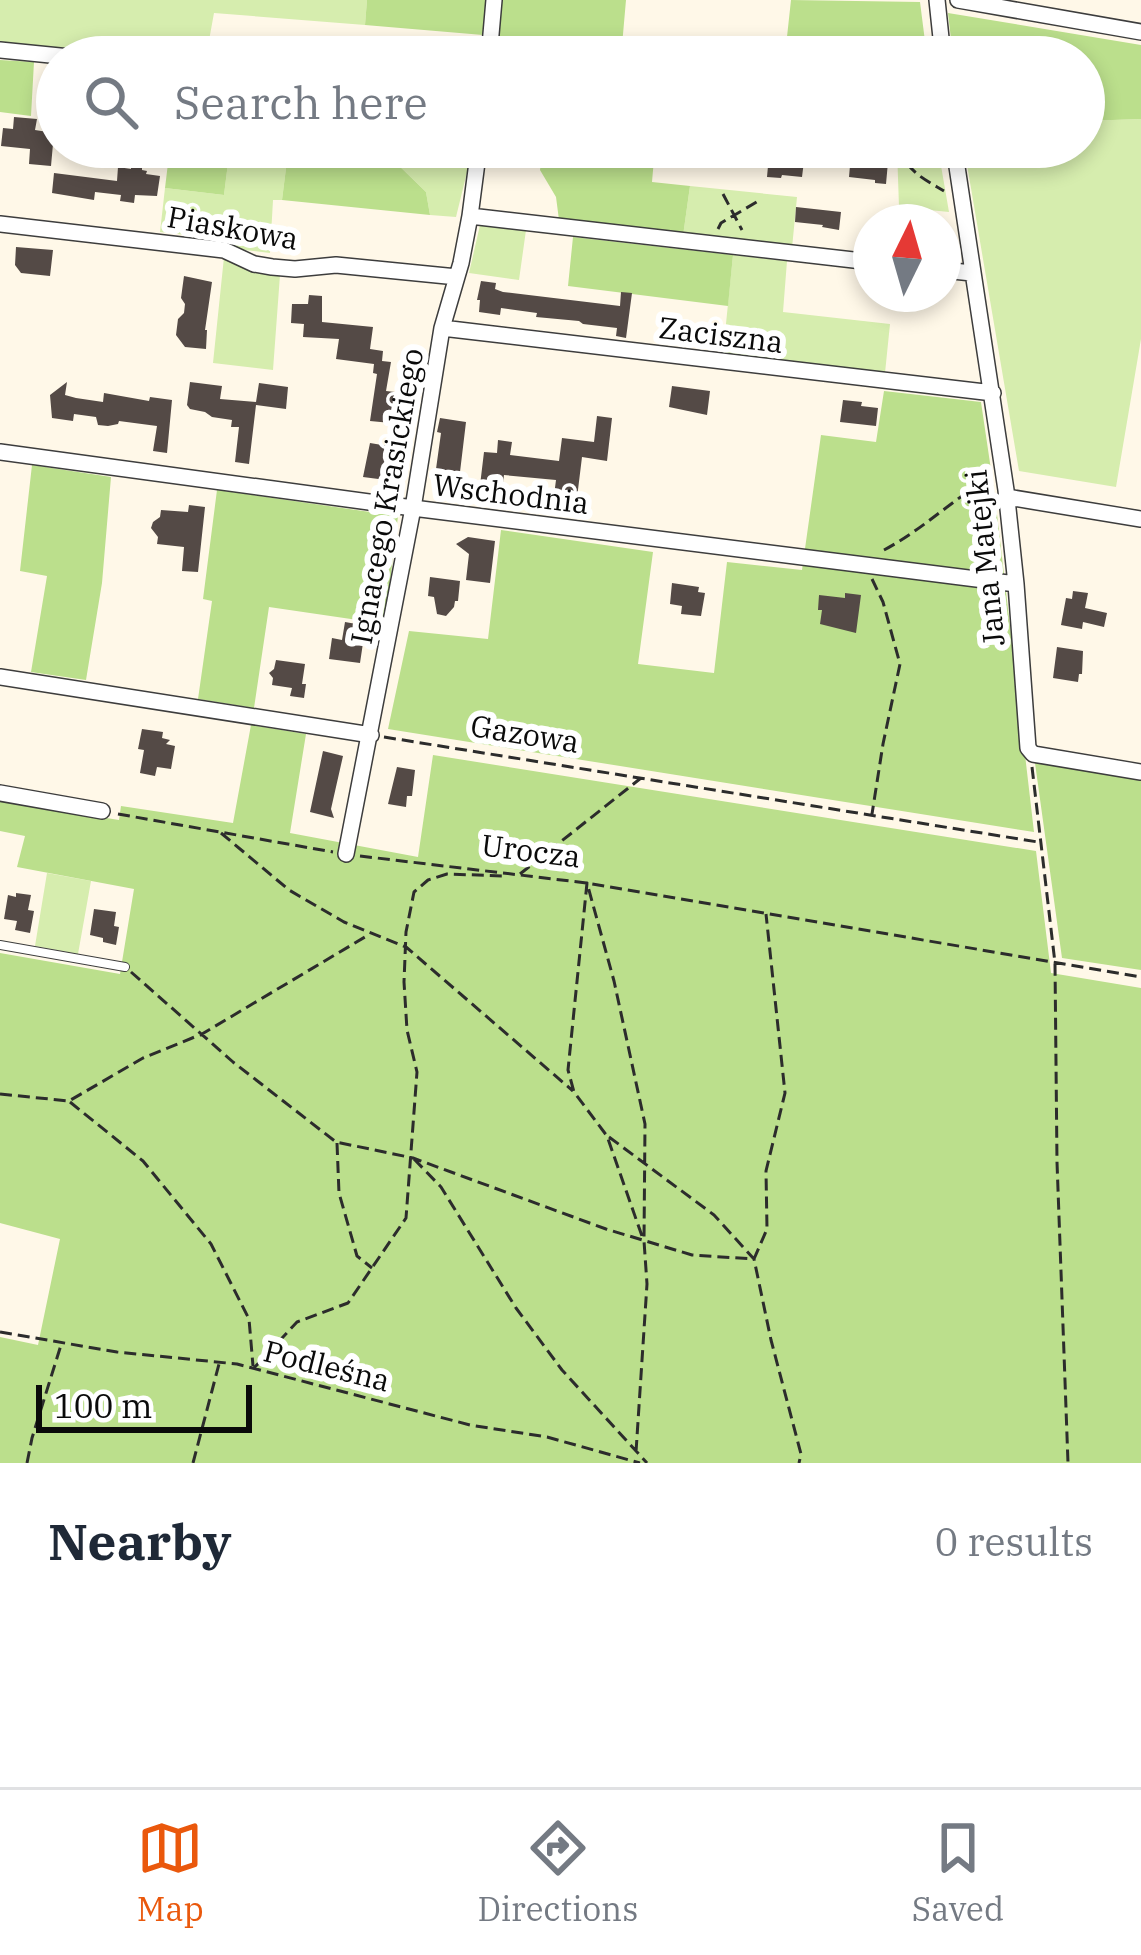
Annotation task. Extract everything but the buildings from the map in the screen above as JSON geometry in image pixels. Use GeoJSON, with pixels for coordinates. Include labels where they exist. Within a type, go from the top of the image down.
{"type":"FeatureCollection","features":[{"type":"Feature","properties":{"kind":"street"},"geometry":{"type":"LineString","coordinates":[[491,36],[494,0]]}},
{"type":"Feature","properties":{"kind":"street"},"geometry":{"type":"LineString","coordinates":[[937,0],[941,36]]}},
{"type":"Feature","properties":{"kind":"street"},"geometry":{"type":"LineString","coordinates":[[958,0],[1141,32]]}},
{"type":"Feature","properties":{"kind":"street"},"geometry":{"type":"LineString","coordinates":[[0,50],[36,54]]}},
{"type":"Feature","properties":{"kind":"street","name":"Ignacego Krasickiego"},"geometry":{"type":"LineString","coordinates":[[346,854],[476,168]]}},
{"type":"Feature","properties":{"kind":"street","name":"Jana Matejki"},"geometry":{"type":"LineString","coordinates":[[957,168],[1007,496],[1027,742],[1033,754]]}},
{"type":"Feature","properties":{"kind":"street"},"geometry":{"type":"LineString","coordinates":[[470,216],[853,260]]}},
{"type":"Feature","properties":{"kind":"street","name":"Piaskowa"},"geometry":{"type":"LineString","coordinates":[[0,224],[224,250],[272,267],[337,265],[457,277]]}},
{"type":"Feature","properties":{"kind":"street"},"geometry":{"type":"LineString","coordinates":[[961,272],[972,273]]}},
{"type":"Feature","properties":{"kind":"street","name":"Zaciszna"},"geometry":{"type":"LineString","coordinates":[[442,328],[992,393]]}},
{"type":"Feature","properties":{"kind":"street","name":"Wschodnia"},"geometry":{"type":"LineString","coordinates":[[0,452],[1016,584]]}},
{"type":"Feature","properties":{"kind":"street"},"geometry":{"type":"LineString","coordinates":[[1007,496],[1141,519]]}},
{"type":"Feature","properties":{"kind":"street"},"geometry":{"type":"LineString","coordinates":[[0,677],[371,735]]}},
{"type":"Feature","properties":{"kind":"street"},"geometry":{"type":"LineString","coordinates":[[1033,754],[1141,772]]}},
{"type":"Feature","properties":{"kind":"street"},"geometry":{"type":"LineString","coordinates":[[0,793],[102,811]]}},
{"type":"Feature","properties":{"kind":"lane"},"geometry":{"type":"LineString","coordinates":[[0,945],[125,967]]}},
{"type":"Feature","properties":{"kind":"path"},"geometry":{"type":"LineString","coordinates":[[911,168],[962,199]]}},
{"type":"Feature","properties":{"kind":"path"},"geometry":{"type":"LineString","coordinates":[[723,194],[747,249]]}},
{"type":"Feature","properties":{"kind":"path"},"geometry":{"type":"LineString","coordinates":[[716,245],[721,223],[760,200]]}},
{"type":"Feature","properties":{"kind":"path"},"geometry":{"type":"LineString","coordinates":[[872,816],[900,664],[883,602],[865,565],[930,522],[961,494],[1003,471]]}},
{"type":"Feature","properties":{"kind":"path","name":"Gazowa"},"geometry":{"type":"LineString","coordinates":[[371,735],[1042,842]]}},
{"type":"Feature","properties":{"kind":"path"},"geometry":{"type":"LineString","coordinates":[[1033,754],[1055,963],[1068,1463]]}},
{"type":"Feature","properties":{"kind":"path"},"geometry":{"type":"LineString","coordinates":[[254,1368],[297,1322],[347,1303],[406,1218],[418,1072],[406,1030],[404,982],[414,892],[428,880],[447,874],[518,875],[640,778]]}},
{"type":"Feature","properties":{"kind":"path","name":"Urocza"},"geometry":{"type":"LineString","coordinates":[[102,811],[346,854],[587,884],[1141,977]]}},
{"type":"Feature","properties":{"kind":"path"},"geometry":{"type":"LineString","coordinates":[[219,832],[289,890],[344,922],[406,947],[574,1092],[608,1136],[714,1214],[754,1259],[801,1454],[799,1463]]}},
{"type":"Feature","properties":{"kind":"path"},"geometry":{"type":"LineString","coordinates":[[574,1092],[568,1070],[587,884]]}},
{"type":"Feature","properties":{"kind":"path"},"geometry":{"type":"LineString","coordinates":[[587,884],[645,1124],[647,1284],[636,1452]]}},
{"type":"Feature","properties":{"kind":"path"},"geometry":{"type":"LineString","coordinates":[[754,1259],[767,1228],[766,1171],[785,1094],[766,914]]}},
{"type":"Feature","properties":{"kind":"path"},"geometry":{"type":"LineString","coordinates":[[69,1101],[142,1058],[202,1034],[372,933]]}},
{"type":"Feature","properties":{"kind":"path"},"geometry":{"type":"LineString","coordinates":[[125,967],[233,1062],[337,1142],[412,1158],[692,1255],[754,1259]]}},
{"type":"Feature","properties":{"kind":"path"},"geometry":{"type":"LineString","coordinates":[[0,1094],[69,1101],[143,1161],[211,1244],[249,1318],[254,1368]]}},
{"type":"Feature","properties":{"kind":"path"},"geometry":{"type":"LineString","coordinates":[[608,1136],[644,1240]]}},
{"type":"Feature","properties":{"kind":"path"},"geometry":{"type":"LineString","coordinates":[[337,1142],[338,1193],[357,1256],[373,1269]]}},
{"type":"Feature","properties":{"kind":"path"},"geometry":{"type":"LineString","coordinates":[[412,1158],[441,1187],[516,1308],[562,1370],[643,1463]]}},
{"type":"Feature","properties":{"kind":"path","name":"Podleśna"},"geometry":{"type":"LineString","coordinates":[[0,1332],[254,1368],[470,1425],[547,1437],[643,1463]]}},
{"type":"Feature","properties":{"kind":"path"},"geometry":{"type":"LineString","coordinates":[[27,1463],[62,1343]]}},
{"type":"Feature","properties":{"kind":"path"},"geometry":{"type":"LineString","coordinates":[[193,1463],[220,1362]]}},
{"type":"Feature","properties":{"kind":"green space"},"geometry":{"type":"Polygon","coordinates":[[[0,0],[367,0],[365,25],[214,13],[210,36],[36,36],[36,48],[0,44],[0,0]]]}},
{"type":"Feature","properties":{"kind":"green space"},"geometry":{"type":"Polygon","coordinates":[[[367,0],[487,0],[483,35],[365,25],[367,0]]]}},
{"type":"Feature","properties":{"kind":"green space"},"geometry":{"type":"Polygon","coordinates":[[[500,0],[626,0],[623,36],[497,36],[500,0]]]}},
{"type":"Feature","properties":{"kind":"green space"},"geometry":{"type":"Polygon","coordinates":[[[791,0],[920,2],[924,36],[787,36],[791,0]]]}},
{"type":"Feature","properties":{"kind":"green space"},"geometry":{"type":"Polygon","coordinates":[[[948,13],[1087,36],[951,36],[948,13]]]}},
{"type":"Feature","properties":{"kind":"green space"},"geometry":{"type":"Polygon","coordinates":[[[1105,39],[1141,45],[1141,119],[1105,120],[1105,39]]]}},
{"type":"Feature","properties":{"kind":"green space"},"geometry":{"type":"Polygon","coordinates":[[[0,60],[34,62],[31,116],[0,112],[0,60]]]}},
{"type":"Feature","properties":{"kind":"green space"},"geometry":{"type":"Polygon","coordinates":[[[1141,119],[1141,339],[1116,487],[1019,471],[968,168],[1105,168],[1105,120],[1141,119]]]}},
{"type":"Feature","properties":{"kind":"green space"},"geometry":{"type":"Polygon","coordinates":[[[167,168],[227,168],[224,195],[165,188],[167,168]]]}},
{"type":"Feature","properties":{"kind":"green space"},"geometry":{"type":"Polygon","coordinates":[[[227,168],[286,168],[282,200],[273,200],[270,253],[236,249],[230,240],[160,232],[165,188],[224,195],[227,168]]]}},
{"type":"Feature","properties":{"kind":"green space"},"geometry":{"type":"Polygon","coordinates":[[[286,168],[401,168],[426,192],[430,215],[282,200],[286,168]]]}},
{"type":"Feature","properties":{"kind":"green space"},"geometry":{"type":"Polygon","coordinates":[[[401,168],[468,168],[456,217],[430,215],[426,192],[401,168]]]}},
{"type":"Feature","properties":{"kind":"green space"},"geometry":{"type":"Polygon","coordinates":[[[653,168],[652,182],[690,186],[683,236],[559,220],[556,197],[540,170],[653,168]]]}},
{"type":"Feature","properties":{"kind":"green space"},"geometry":{"type":"Polygon","coordinates":[[[898,168],[941,168],[948,204],[899,204],[898,168]]]}},
{"type":"Feature","properties":{"kind":"green space"},"geometry":{"type":"Polygon","coordinates":[[[690,186],[797,197],[792,248],[683,236],[690,186]]]}},
{"type":"Feature","properties":{"kind":"green space"},"geometry":{"type":"Polygon","coordinates":[[[480,225],[526,230],[519,280],[469,273],[480,225]]]}},
{"type":"Feature","properties":{"kind":"green space"},"geometry":{"type":"Polygon","coordinates":[[[573,237],[733,255],[728,306],[568,286],[573,237]]]}},
{"type":"Feature","properties":{"kind":"green space"},"geometry":{"type":"Polygon","coordinates":[[[733,255],[787,261],[783,312],[890,324],[885,373],[723,353],[733,255]]]}},
{"type":"Feature","properties":{"kind":"green space"},"geometry":{"type":"Polygon","coordinates":[[[224,257],[249,270],[280,275],[273,370],[213,363],[224,257]]]}},
{"type":"Feature","properties":{"kind":"green space"},"geometry":{"type":"Polygon","coordinates":[[[884,391],[981,402],[1034,832],[388,729],[409,631],[488,639],[501,530],[653,552],[638,664],[714,673],[727,562],[802,570],[821,435],[876,442],[884,391]]]}},
{"type":"Feature","properties":{"kind":"green space"},"geometry":{"type":"Polygon","coordinates":[[[32,465],[111,477],[102,583],[86,680],[31,672],[47,576],[20,571],[32,465]]]}},
{"type":"Feature","properties":{"kind":"green space"},"geometry":{"type":"Polygon","coordinates":[[[217,490],[398,516],[385,624],[269,607],[254,708],[198,699],[212,601],[203,599],[217,490]]]}},
{"type":"Feature","properties":{"kind":"green space"},"geometry":{"type":"Polygon","coordinates":[[[251,725],[306,734],[290,833],[418,857],[433,755],[1036,851],[1051,973],[1141,988],[1141,1463],[0,1463],[0,1337],[38,1345],[60,1239],[0,1223],[0,953],[120,974],[134,889],[17,867],[25,836],[0,831],[0,801],[119,820],[121,806],[233,823],[251,725]]]}},
{"type":"Feature","properties":{"kind":"green space"},"geometry":{"type":"Polygon","coordinates":[[[1035,763],[1141,780],[1141,970],[1062,958],[1035,763]]]}},
{"type":"Feature","properties":{"kind":"green space"},"geometry":{"type":"Polygon","coordinates":[[[47,873],[91,881],[78,954],[35,946],[47,873]]]}}]}
